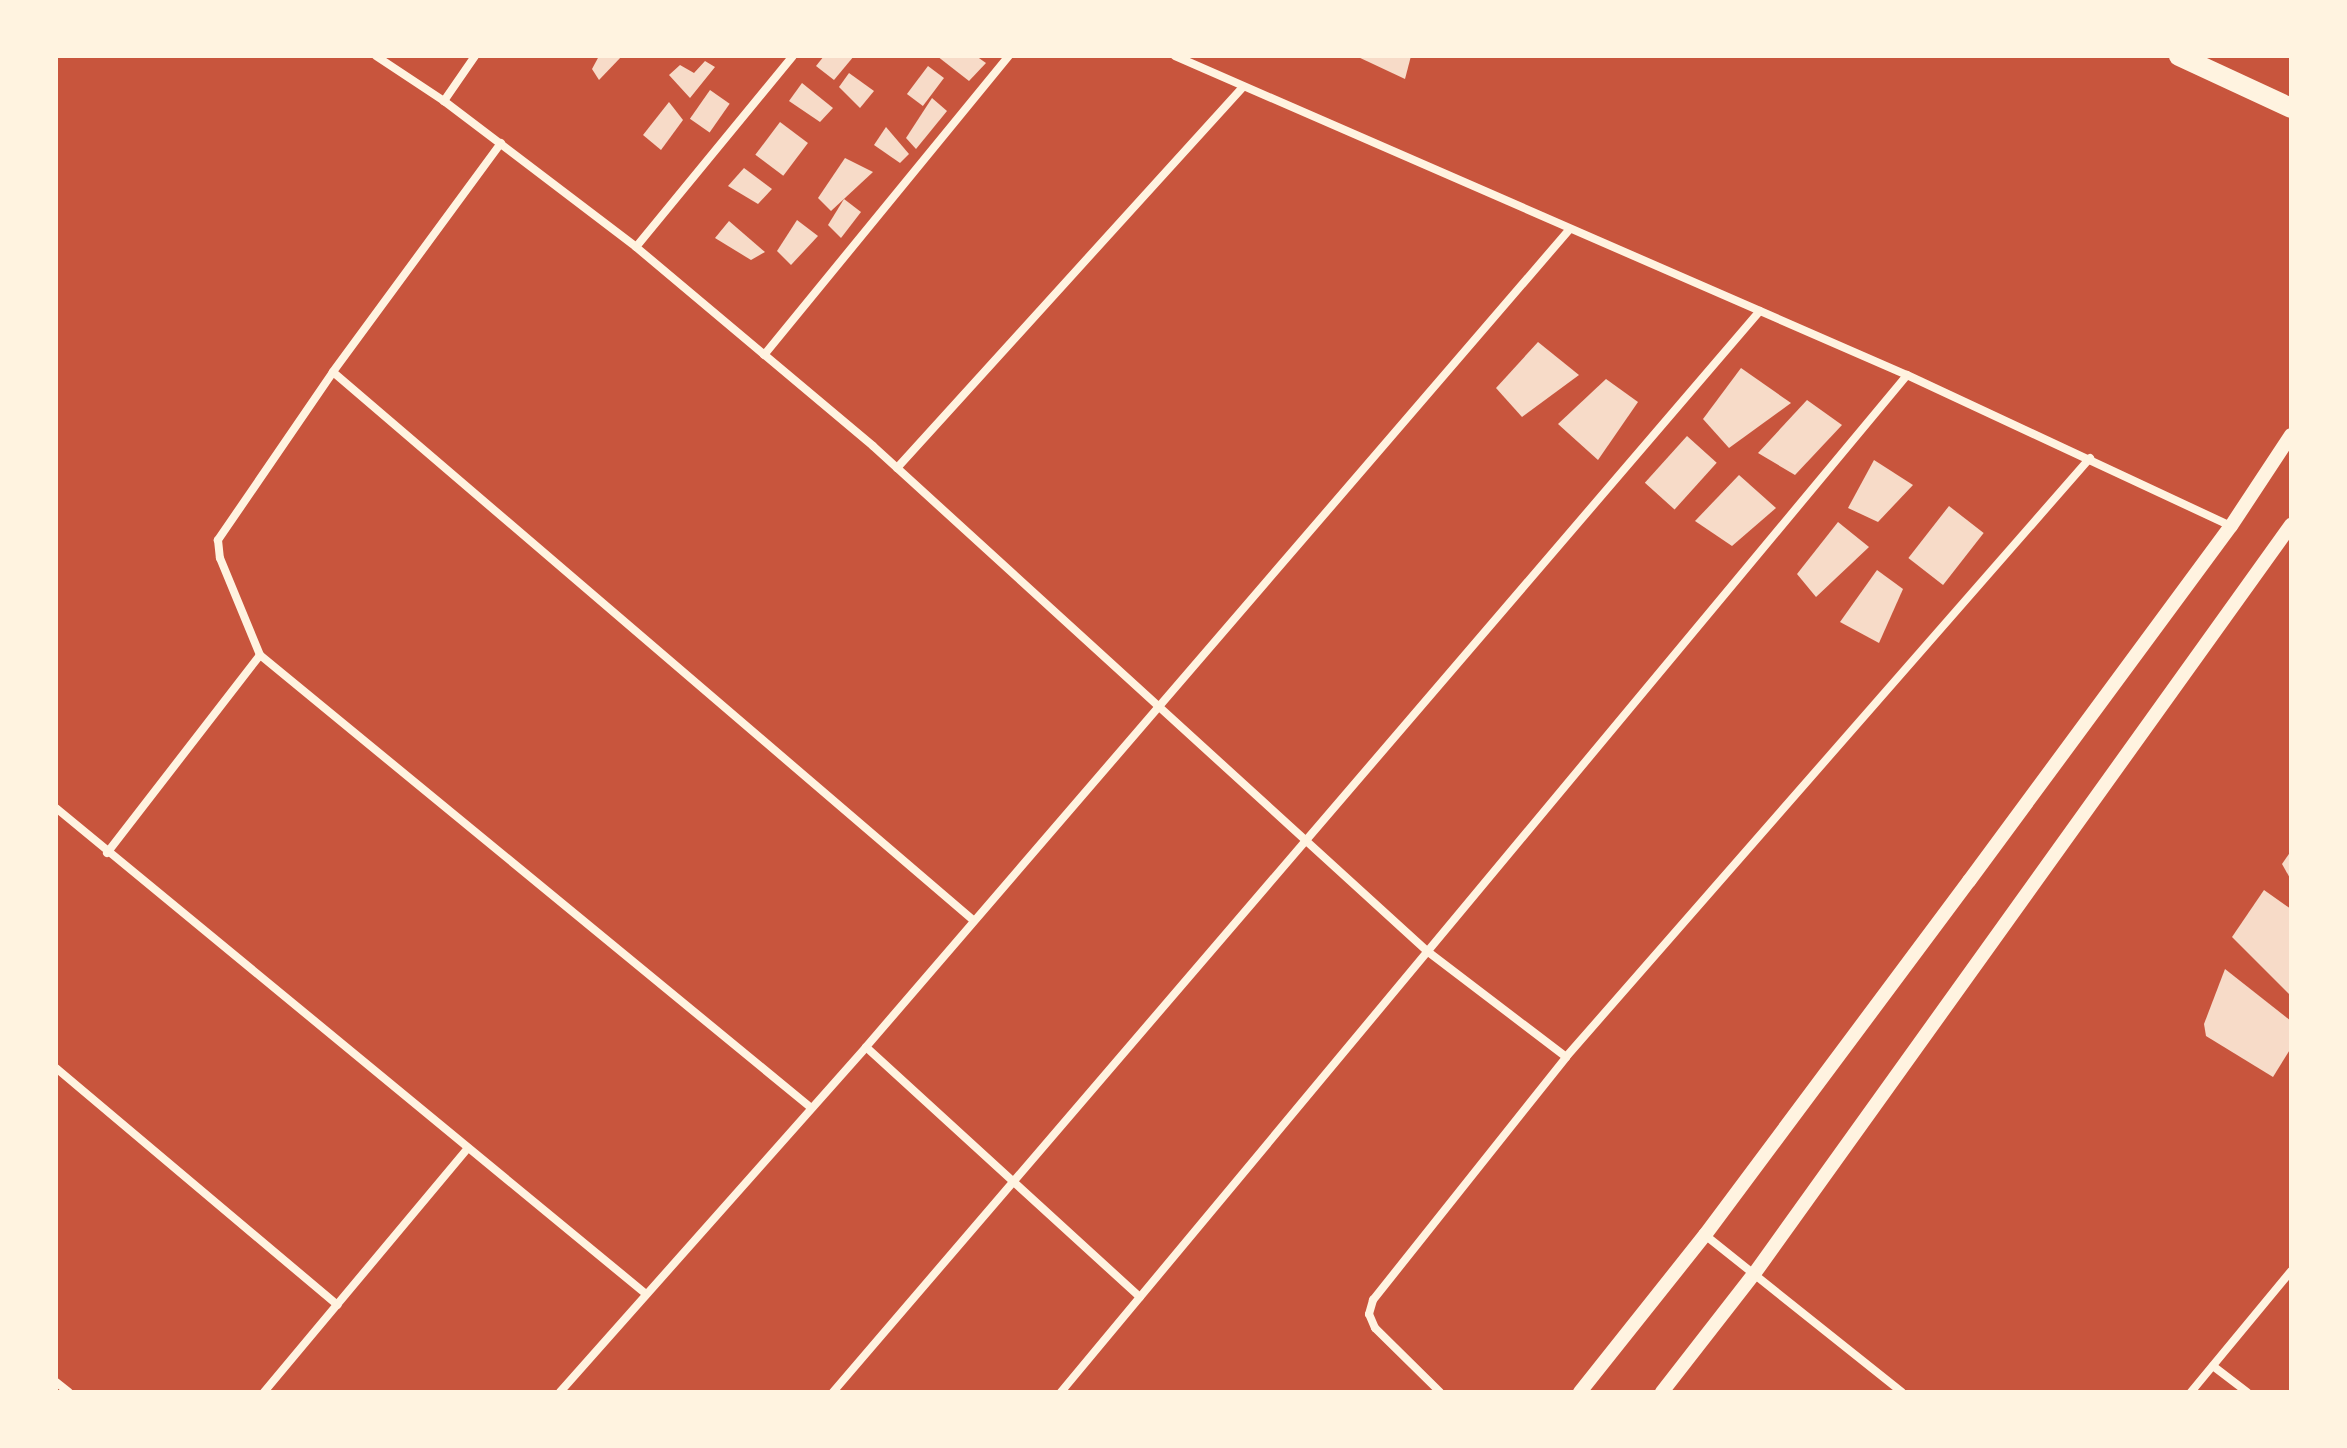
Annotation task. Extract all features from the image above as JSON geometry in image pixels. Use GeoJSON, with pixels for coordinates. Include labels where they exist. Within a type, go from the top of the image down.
{"type":"FeatureCollection","features":[{"type":"Feature","properties":{"kind":"main road"},"geometry":{"type":"LineString","coordinates":[[2179,56],[2291,108]]}},
{"type":"Feature","properties":{"kind":"street"},"geometry":{"type":"LineString","coordinates":[[376,56],[444,101],[636,247],[897,468],[1427,951],[1566,1057]]}},
{"type":"Feature","properties":{"kind":"street"},"geometry":{"type":"LineString","coordinates":[[444,101],[475,56]]}},
{"type":"Feature","properties":{"kind":"street"},"geometry":{"type":"LineString","coordinates":[[636,247],[793,56]]}},
{"type":"Feature","properties":{"kind":"street"},"geometry":{"type":"LineString","coordinates":[[764,355],[1009,56]]}},
{"type":"Feature","properties":{"kind":"street"},"geometry":{"type":"LineString","coordinates":[[1175,56],[1907,375],[2231,526]]}},
{"type":"Feature","properties":{"kind":"street"},"geometry":{"type":"LineString","coordinates":[[897,468],[1243,87]]}},
{"type":"Feature","properties":{"kind":"street"},"geometry":{"type":"LineString","coordinates":[[501,143],[333,372],[218,540],[220,558],[260,655],[810,1107]]}},
{"type":"Feature","properties":{"kind":"street"},"geometry":{"type":"LineString","coordinates":[[560,1392],[866,1047],[1569,230]]}},
{"type":"Feature","properties":{"kind":"street"},"geometry":{"type":"LineString","coordinates":[[833,1392],[1011,1180],[1308,842],[1760,311]]}},
{"type":"Feature","properties":{"kind":"street"},"geometry":{"type":"LineString","coordinates":[[333,372],[973,920]]}},
{"type":"Feature","properties":{"kind":"street"},"geometry":{"type":"LineString","coordinates":[[1061,1392],[1907,375]]}},
{"type":"Feature","properties":{"kind":"street"},"geometry":{"type":"LineString","coordinates":[[1580,1392],[1705,1235],[2231,526],[2291,435]]}},
{"type":"Feature","properties":{"kind":"street"},"geometry":{"type":"LineString","coordinates":[[1440,1392],[1375,1328],[1369,1314],[1373,1300],[1566,1057],[2090,458]]}},
{"type":"Feature","properties":{"kind":"street"},"geometry":{"type":"LineString","coordinates":[[1662,1392],[1754,1274],[2291,525]]}},
{"type":"Feature","properties":{"kind":"street"},"geometry":{"type":"LineString","coordinates":[[107,853],[260,655]]}},
{"type":"Feature","properties":{"kind":"street"},"geometry":{"type":"LineString","coordinates":[[56,808],[646,1294]]}},
{"type":"Feature","properties":{"kind":"street"},"geometry":{"type":"LineString","coordinates":[[866,1047],[1140,1297]]}},
{"type":"Feature","properties":{"kind":"street"},"geometry":{"type":"LineString","coordinates":[[56,1068],[337,1305]]}},
{"type":"Feature","properties":{"kind":"street"},"geometry":{"type":"LineString","coordinates":[[264,1392],[468,1148]]}},
{"type":"Feature","properties":{"kind":"street"},"geometry":{"type":"LineString","coordinates":[[1705,1235],[1902,1392]]}},
{"type":"Feature","properties":{"kind":"street"},"geometry":{"type":"LineString","coordinates":[[2191,1392],[2291,1271]]}},
{"type":"Feature","properties":{"kind":"street"},"geometry":{"type":"LineString","coordinates":[[2213,1366],[2247,1392]]}},
{"type":"Feature","properties":{"kind":"street"},"geometry":{"type":"LineString","coordinates":[[56,1382],[69,1392]]}},
{"type":"Feature","properties":{"kind":"building"},"geometry":{"type":"Polygon","coordinates":[[[599,56],[622,56],[599,80],[592,69],[599,56]]]}},
{"type":"Feature","properties":{"kind":"building"},"geometry":{"type":"Polygon","coordinates":[[[824,56],[854,56],[834,80],[816,66],[824,56]]]}},
{"type":"Feature","properties":{"kind":"building"},"geometry":{"type":"Polygon","coordinates":[[[937,56],[976,56],[986,63],[969,81],[937,56]]]}},
{"type":"Feature","properties":{"kind":"building"},"geometry":{"type":"Polygon","coordinates":[[[1356,56],[1411,56],[1405,79],[1356,56]]]}},
{"type":"Feature","properties":{"kind":"building"},"geometry":{"type":"Polygon","coordinates":[[[705,61],[715,67],[690,98],[669,75],[680,65],[694,73],[705,61]]]}},
{"type":"Feature","properties":{"kind":"building"},"geometry":{"type":"Polygon","coordinates":[[[928,66],[944,78],[923,106],[907,94],[928,66]]]}},
{"type":"Feature","properties":{"kind":"building"},"geometry":{"type":"Polygon","coordinates":[[[849,73],[874,91],[860,108],[839,87],[849,73]]]}},
{"type":"Feature","properties":{"kind":"building"},"geometry":{"type":"Polygon","coordinates":[[[802,83],[833,108],[820,122],[789,101],[802,83]]]}},
{"type":"Feature","properties":{"kind":"building"},"geometry":{"type":"Polygon","coordinates":[[[710,90],[730,104],[710,132],[690,119],[710,90]]]}},
{"type":"Feature","properties":{"kind":"building"},"geometry":{"type":"Polygon","coordinates":[[[932,98],[947,111],[916,149],[906,138],[932,98]]]}},
{"type":"Feature","properties":{"kind":"building"},"geometry":{"type":"Polygon","coordinates":[[[669,102],[683,120],[661,150],[643,135],[669,102]]]}},
{"type":"Feature","properties":{"kind":"building"},"geometry":{"type":"Polygon","coordinates":[[[780,122],[808,143],[783,176],[755,155],[780,122]]]}},
{"type":"Feature","properties":{"kind":"building"},"geometry":{"type":"Polygon","coordinates":[[[886,127],[909,154],[900,163],[874,145],[886,127]]]}},
{"type":"Feature","properties":{"kind":"building"},"geometry":{"type":"Polygon","coordinates":[[[845,158],[873,172],[831,211],[818,198],[845,158]]]}},
{"type":"Feature","properties":{"kind":"building"},"geometry":{"type":"Polygon","coordinates":[[[744,168],[772,189],[758,204],[728,186],[744,168]]]}},
{"type":"Feature","properties":{"kind":"building"},"geometry":{"type":"Polygon","coordinates":[[[844,199],[861,212],[841,238],[828,225],[844,199]]]}},
{"type":"Feature","properties":{"kind":"building"},"geometry":{"type":"Polygon","coordinates":[[[797,220],[818,236],[791,265],[777,251],[797,220]]]}},
{"type":"Feature","properties":{"kind":"building"},"geometry":{"type":"Polygon","coordinates":[[[729,221],[765,252],[751,260],[715,238],[729,221]]]}},
{"type":"Feature","properties":{"kind":"building"},"geometry":{"type":"Polygon","coordinates":[[[1538,342],[1579,375],[1522,417],[1496,388],[1538,342]]]}},
{"type":"Feature","properties":{"kind":"building"},"geometry":{"type":"Polygon","coordinates":[[[1741,368],[1791,403],[1729,448],[1703,419],[1741,368]]]}},
{"type":"Feature","properties":{"kind":"building"},"geometry":{"type":"Polygon","coordinates":[[[1606,379],[1638,402],[1598,460],[1558,424],[1606,379]]]}},
{"type":"Feature","properties":{"kind":"building"},"geometry":{"type":"Polygon","coordinates":[[[1807,400],[1842,425],[1795,475],[1758,453],[1807,400]]]}},
{"type":"Feature","properties":{"kind":"building"},"geometry":{"type":"Polygon","coordinates":[[[1687,436],[1717,463],[1675,510],[1645,483],[1687,436]]]}},
{"type":"Feature","properties":{"kind":"building"},"geometry":{"type":"Polygon","coordinates":[[[1874,460],[1913,485],[1878,522],[1848,508],[1874,460]]]}},
{"type":"Feature","properties":{"kind":"building"},"geometry":{"type":"Polygon","coordinates":[[[1739,475],[1776,508],[1732,546],[1695,521],[1739,475]]]}},
{"type":"Feature","properties":{"kind":"building"},"geometry":{"type":"Polygon","coordinates":[[[1949,506],[1984,533],[1943,585],[1908,558],[1949,506]]]}},
{"type":"Feature","properties":{"kind":"building"},"geometry":{"type":"Polygon","coordinates":[[[1838,522],[1869,547],[1816,597],[1797,574],[1838,522]]]}},
{"type":"Feature","properties":{"kind":"building"},"geometry":{"type":"Polygon","coordinates":[[[1877,570],[1903,589],[1879,643],[1840,622],[1877,570]]]}},
{"type":"Feature","properties":{"kind":"building"},"geometry":{"type":"Polygon","coordinates":[[[2291,851],[2291,880],[2282,864],[2291,851]]]}},
{"type":"Feature","properties":{"kind":"building"},"geometry":{"type":"Polygon","coordinates":[[[2264,890],[2291,909],[2291,996],[2232,937],[2264,890]]]}},
{"type":"Feature","properties":{"kind":"building"},"geometry":{"type":"Polygon","coordinates":[[[2225,969],[2291,1021],[2291,1048],[2273,1077],[2206,1036],[2204,1024],[2225,969]]]}}]}
